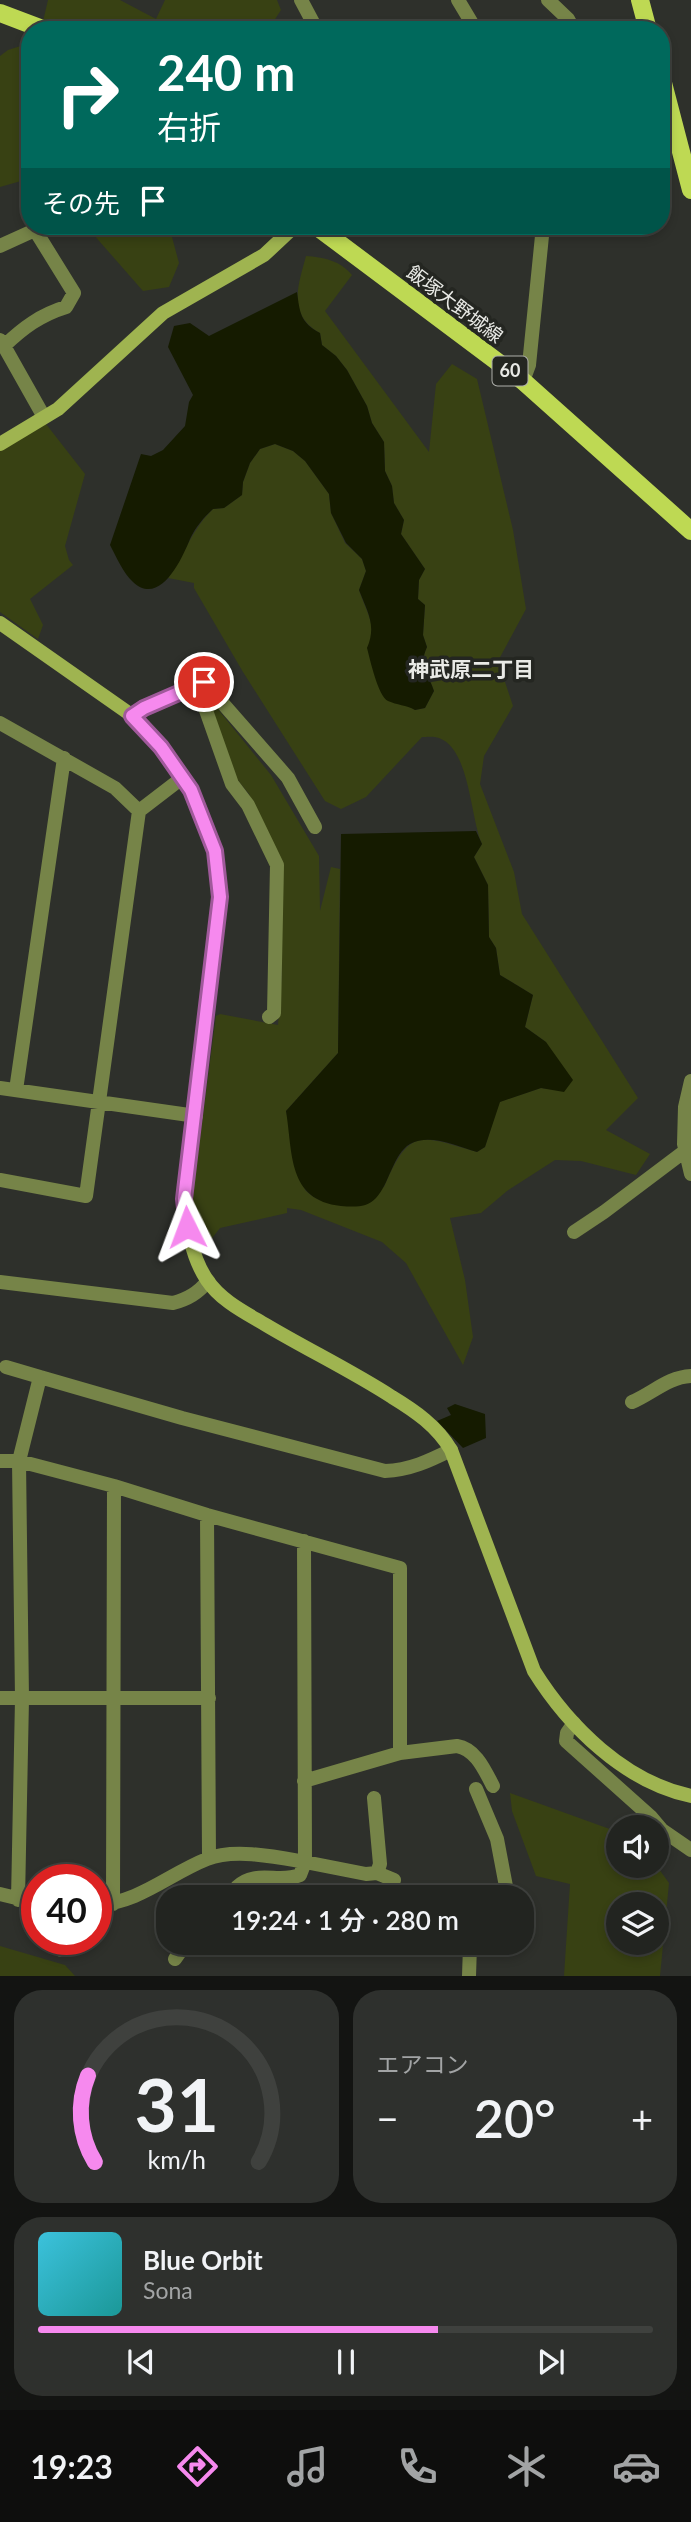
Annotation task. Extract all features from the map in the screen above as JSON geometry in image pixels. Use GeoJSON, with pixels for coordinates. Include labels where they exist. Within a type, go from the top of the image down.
{"type":"FeatureCollection","features":[{"type":"Feature","properties":{"kind":"main road"},"geometry":{"type":"LineString","coordinates":[[640,0],[646,21]]}},
{"type":"Feature","properties":{"kind":"main road"},"geometry":{"type":"LineString","coordinates":[[0,13],[21,21]]}},
{"type":"Feature","properties":{"kind":"main road"},"geometry":{"type":"LineString","coordinates":[[670,110],[691,190]]}},
{"type":"Feature","properties":{"kind":"main road","name":"飯塚大野城線"},"geometry":{"type":"LineString","coordinates":[[328,235],[523,381],[691,531]]}},
{"type":"Feature","properties":{"kind":"street"},"geometry":{"type":"LineString","coordinates":[[301,0],[312,21]]}},
{"type":"Feature","properties":{"kind":"street"},"geometry":{"type":"LineString","coordinates":[[458,0],[471,21]]}},
{"type":"Feature","properties":{"kind":"street"},"geometry":{"type":"LineString","coordinates":[[548,0],[569,21]]}},
{"type":"Feature","properties":{"kind":"street"},"geometry":{"type":"LineString","coordinates":[[0,246],[25,235]]}},
{"type":"Feature","properties":{"kind":"street"},"geometry":{"type":"LineString","coordinates":[[39,235],[74,293],[66,307],[47,313],[2,343],[44,417]]}},
{"type":"Feature","properties":{"kind":"street"},"geometry":{"type":"LineString","coordinates":[[0,444],[58,409],[163,313],[264,256],[286,235]]}},
{"type":"Feature","properties":{"kind":"street"},"geometry":{"type":"LineString","coordinates":[[523,381],[529,365],[542,235]]}},
{"type":"Feature","properties":{"kind":"street"},"geometry":{"type":"LineString","coordinates":[[0,623],[132,716],[161,747],[191,790],[215,851],[220,897],[184,1199],[193,1252],[208,1281],[234,1306],[382,1390],[417,1413],[443,1435],[534,1671],[549,1695],[574,1723],[629,1772],[648,1783],[691,1796]]}},
{"type":"Feature","properties":{"kind":"street"},"geometry":{"type":"LineString","coordinates":[[132,716],[144,708],[204,682],[289,779],[315,827]]}},
{"type":"Feature","properties":{"kind":"street"},"geometry":{"type":"LineString","coordinates":[[197,685],[232,784],[248,805],[276,865],[274,1013],[270,1017]]}},
{"type":"Feature","properties":{"kind":"street"},"geometry":{"type":"LineString","coordinates":[[0,723],[115,788],[139,811]]}},
{"type":"Feature","properties":{"kind":"street"},"geometry":{"type":"LineString","coordinates":[[16,1090],[64,758]]}},
{"type":"Feature","properties":{"kind":"street"},"geometry":{"type":"LineString","coordinates":[[0,1180],[85,1203],[139,811],[182,778]]}},
{"type":"Feature","properties":{"kind":"street"},"geometry":{"type":"LineString","coordinates":[[691,1081],[685,1107],[685,1151],[691,1174]]}},
{"type":"Feature","properties":{"kind":"street"},"geometry":{"type":"LineString","coordinates":[[0,1088],[196,1116]]}},
{"type":"Feature","properties":{"kind":"street"},"geometry":{"type":"LineString","coordinates":[[574,1232],[685,1151]]}},
{"type":"Feature","properties":{"kind":"street"},"geometry":{"type":"LineString","coordinates":[[0,1282],[173,1303],[186,1300],[208,1281]]}},
{"type":"Feature","properties":{"kind":"street"},"geometry":{"type":"LineString","coordinates":[[6,1367],[182,1418],[385,1471],[404,1470],[451,1450]]}},
{"type":"Feature","properties":{"kind":"street"},"geometry":{"type":"LineString","coordinates":[[632,1402],[651,1394],[671,1379],[691,1376]]}},
{"type":"Feature","properties":{"kind":"street"},"geometry":{"type":"LineString","coordinates":[[18,1900],[22,1699],[19,1461],[40,1377]]}},
{"type":"Feature","properties":{"kind":"street"},"geometry":{"type":"LineString","coordinates":[[0,1461],[19,1461],[114,1486],[207,1515],[400,1568],[400,1753]]}},
{"type":"Feature","properties":{"kind":"street"},"geometry":{"type":"LineString","coordinates":[[114,1486],[113,1904],[140,1894],[209,1858],[256,1853],[366,1874],[377,1873],[394,1880]]}},
{"type":"Feature","properties":{"kind":"street"},"geometry":{"type":"LineString","coordinates":[[207,1515],[209,1858]]}},
{"type":"Feature","properties":{"kind":"street"},"geometry":{"type":"LineString","coordinates":[[239,1885],[243,1881],[259,1877],[293,1878],[300,1875],[305,1862],[304,1541]]}},
{"type":"Feature","properties":{"kind":"street"},"geometry":{"type":"LineString","coordinates":[[0,1698],[209,1698]]}},
{"type":"Feature","properties":{"kind":"street"},"geometry":{"type":"LineString","coordinates":[[574,1723],[567,1733],[566,1741],[662,1830],[691,1850]]}},
{"type":"Feature","properties":{"kind":"street"},"geometry":{"type":"LineString","coordinates":[[304,1781],[400,1753],[463,1747],[481,1762],[493,1786]]}},
{"type":"Feature","properties":{"kind":"street"},"geometry":{"type":"LineString","coordinates":[[477,1788],[497,1839],[506,1885]]}},
{"type":"Feature","properties":{"kind":"street"},"geometry":{"type":"LineString","coordinates":[[374,1798],[380,1864],[377,1873]]}},
{"type":"Feature","properties":{"kind":"street"},"geometry":{"type":"LineString","coordinates":[[0,1894],[21,1900]]}},
{"type":"Feature","properties":{"kind":"street"},"geometry":{"type":"LineString","coordinates":[[175,1959],[178,1955]]}},
{"type":"Feature","properties":{"kind":"street"},"geometry":{"type":"LineString","coordinates":[[469,1976],[470,1955]]}},
{"type":"Feature","properties":{"kind":"green space"},"geometry":{"type":"Polygon","coordinates":[[[48,0],[120,0],[156,19],[165,0],[277,0],[281,10],[274,21],[43,21],[48,0]]]}},
{"type":"Feature","properties":{"kind":"green space"},"geometry":{"type":"Polygon","coordinates":[[[21,46],[21,181],[0,187],[0,56],[21,46]]]}},
{"type":"Feature","properties":{"kind":"green space"},"geometry":{"type":"Polygon","coordinates":[[[94,235],[171,235],[179,263],[169,287],[143,291],[94,235]]]}},
{"type":"Feature","properties":{"kind":"green space"},"geometry":{"type":"Polygon","coordinates":[[[306,256],[331,261],[343,266],[352,275],[325,311],[429,452],[436,384],[452,364],[477,379],[513,530],[526,609],[498,661],[513,706],[484,756],[480,784],[514,872],[522,914],[638,1098],[606,1130],[650,1154],[636,1175],[581,1161],[555,1160],[507,1191],[481,1213],[450,1218],[465,1280],[473,1337],[463,1365],[406,1263],[382,1242],[301,1210],[287,1208],[287,1213],[220,1228],[202,1251],[192,1200],[216,1016],[220,1014],[278,1025],[282,972],[281,866],[249,794],[236,778],[204,692],[271,775],[319,856],[320,911],[331,867],[340,869],[338,1053],[286,1111],[305,1190],[315,1198],[334,1203],[384,1187],[401,1154],[419,1141],[442,1142],[477,1152],[485,1147],[499,1102],[541,1088],[564,1091],[546,1042],[525,1027],[533,995],[500,975],[496,948],[489,937],[488,885],[474,857],[482,844],[468,785],[457,755],[437,737],[422,737],[366,797],[341,809],[325,801],[243,672],[194,588],[194,583],[168,578],[206,516],[213,509],[224,508],[242,495],[243,482],[250,463],[260,449],[275,444],[293,451],[305,461],[329,494],[331,513],[345,543],[362,559],[366,571],[359,590],[371,623],[370,657],[377,675],[415,710],[425,708],[434,691],[423,660],[427,647],[423,635],[425,605],[418,599],[419,580],[425,569],[401,534],[404,520],[394,503],[392,486],[385,471],[384,442],[372,423],[367,406],[347,370],[336,356],[322,345],[320,333],[303,317],[299,308],[298,289],[306,256]]]}},
{"type":"Feature","properties":{"kind":"green space"},"geometry":{"type":"Polygon","coordinates":[[[46,424],[85,474],[65,546],[73,565],[30,599],[43,625],[38,639],[0,612],[0,450],[46,424]]]}},
{"type":"Feature","properties":{"kind":"green space"},"geometry":{"type":"Polygon","coordinates":[[[510,1793],[606,1828],[606,1878],[665,1878],[669,1883],[668,1892],[606,1892],[606,1955],[662,1955],[660,1976],[564,1976],[570,1884],[536,1876],[512,1811],[510,1793]]]}},
{"type":"Feature","properties":{"kind":"green space"},"geometry":{"type":"Polygon","coordinates":[[[0,1946],[21,1952],[21,1955],[31,1955],[65,1965],[75,1976],[0,1976],[0,1946]]]}},
{"type":"Feature","properties":{"kind":"shaded area"},"geometry":{"type":"Polygon","coordinates":[[[297,292],[302,316],[308,325],[320,333],[322,345],[336,356],[347,370],[384,442],[385,471],[392,486],[394,503],[404,520],[401,534],[425,569],[419,580],[418,599],[425,605],[423,635],[427,647],[423,660],[434,691],[425,708],[415,710],[384,698],[367,648],[371,625],[359,590],[366,571],[362,559],[346,543],[331,513],[329,494],[305,461],[293,451],[275,444],[260,449],[250,463],[243,482],[242,495],[224,508],[213,509],[206,516],[194,531],[176,568],[161,585],[152,589],[143,588],[133,582],[110,545],[141,454],[151,456],[163,450],[185,426],[189,402],[193,395],[168,347],[174,326],[190,323],[209,336],[297,292]]]}},
{"type":"Feature","properties":{"kind":"shaded area"},"geometry":{"type":"Polygon","coordinates":[[[476,831],[482,844],[474,857],[488,885],[489,937],[496,948],[500,975],[533,995],[525,1027],[546,1042],[573,1080],[564,1092],[541,1088],[500,1102],[485,1147],[477,1152],[434,1140],[418,1141],[410,1144],[399,1155],[380,1192],[372,1201],[355,1207],[323,1202],[311,1195],[296,1172],[286,1111],[338,1053],[341,834],[476,831]]]}},
{"type":"Feature","properties":{"kind":"shaded area"},"geometry":{"type":"Polygon","coordinates":[[[455,1404],[485,1414],[486,1438],[463,1448],[437,1421],[451,1415],[447,1408],[455,1404]]]}},
{"type":"Feature","properties":{"kind":"district","name":"神武原二丁目"},"geometry":{"type":"Point","coordinates":[471,670]}},
{"type":"Feature","properties":{"kind":"route"},"geometry":{"type":"LineString","coordinates":[[187,1227],[184,1199],[220,897],[215,851],[191,790],[161,747],[132,716],[144,708],[204,682]]}}]}
